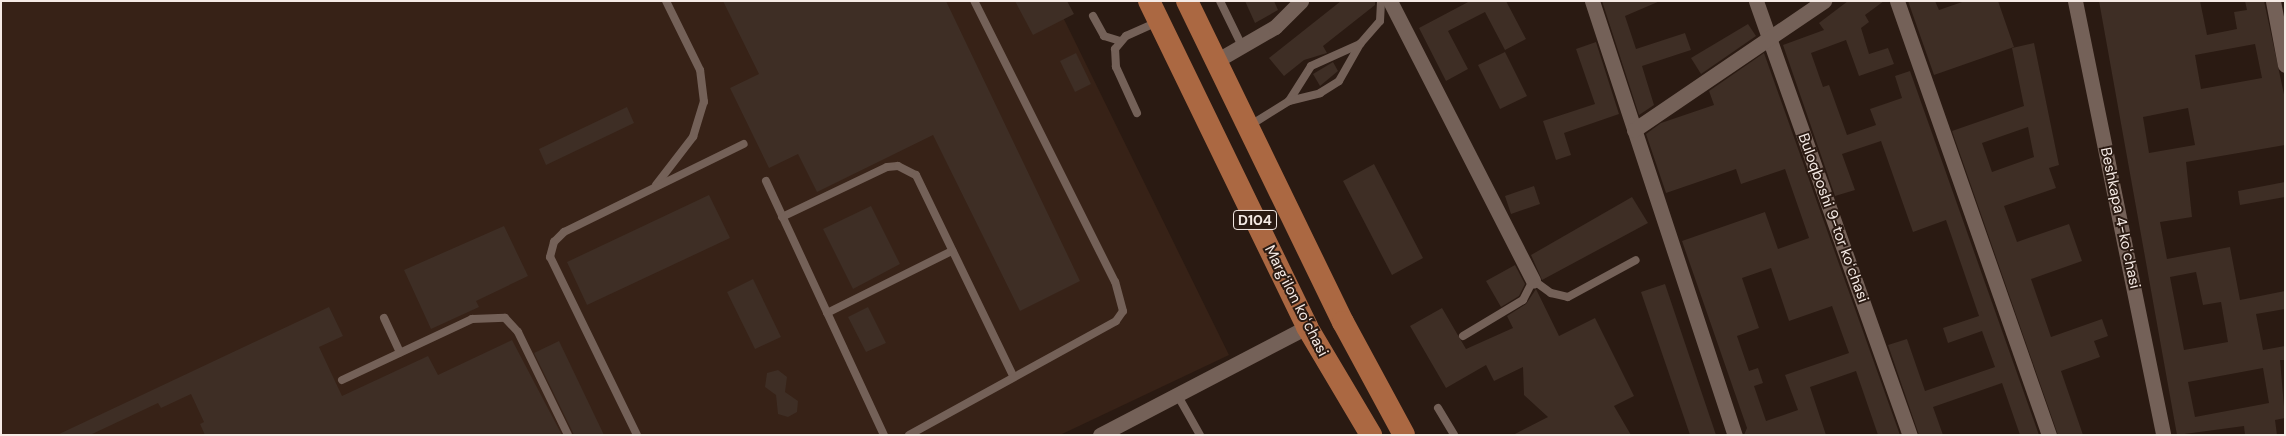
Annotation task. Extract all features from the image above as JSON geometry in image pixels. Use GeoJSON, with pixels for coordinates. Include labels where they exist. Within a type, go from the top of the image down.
{"type":"FeatureCollection","features":[{"type":"Feature","properties":{"kind":"main road","name":"Margʻilon koʻchasi"},"geometry":{"type":"LineString","coordinates":[[1149,1],[1307,327],[1371,435]]}},
{"type":"Feature","properties":{"kind":"main road","name":"D104"},"geometry":{"type":"LineString","coordinates":[[1187,1],[1247,127],[1404,435]]}},
{"type":"Feature","properties":{"kind":"street"},"geometry":{"type":"LineString","coordinates":[[1216,61],[1274,27],[1301,1]]}},
{"type":"Feature","properties":{"kind":"street"},"geometry":{"type":"LineString","coordinates":[[1390,1],[1533,280]]}},
{"type":"Feature","properties":{"kind":"street"},"geometry":{"type":"LineString","coordinates":[[1592,1],[1735,435]]}},
{"type":"Feature","properties":{"kind":"street","name":"Buloqboshi 9-tor koʻchasi"},"geometry":{"type":"LineString","coordinates":[[1756,1],[1910,435]]}},
{"type":"Feature","properties":{"kind":"street"},"geometry":{"type":"LineString","coordinates":[[1634,130],[1824,1]]}},
{"type":"Feature","properties":{"kind":"street"},"geometry":{"type":"LineString","coordinates":[[1897,1],[2049,435]]}},
{"type":"Feature","properties":{"kind":"street","name":"Beshkapa 4-koʻchasi"},"geometry":{"type":"LineString","coordinates":[[2075,1],[2163,435]]}},
{"type":"Feature","properties":{"kind":"street"},"geometry":{"type":"LineString","coordinates":[[2273,1],[2285,64]]}},
{"type":"Feature","properties":{"kind":"street"},"geometry":{"type":"LineString","coordinates":[[1100,435],[1178,396],[1307,327]]}},
{"type":"Feature","properties":{"kind":"lane"},"geometry":{"type":"LineString","coordinates":[[653,188],[693,137],[704,102],[700,70],[666,1]]}},
{"type":"Feature","properties":{"kind":"lane"},"geometry":{"type":"LineString","coordinates":[[909,435],[1013,376],[1116,321],[1123,304],[974,1]]}},
{"type":"Feature","properties":{"kind":"lane"},"geometry":{"type":"LineString","coordinates":[[1220,1],[1242,46]]}},
{"type":"Feature","properties":{"kind":"lane"},"geometry":{"type":"LineString","coordinates":[[1247,127],[1289,101],[1320,93],[1339,80],[1360,44],[1380,22],[1381,1]]}},
{"type":"Feature","properties":{"kind":"lane"},"geometry":{"type":"LineString","coordinates":[[1093,16],[1104,36],[1120,41]]}},
{"type":"Feature","properties":{"kind":"lane"},"geometry":{"type":"LineString","coordinates":[[1137,113],[1116,67],[1115,49],[1120,41],[1158,21]]}},
{"type":"Feature","properties":{"kind":"lane"},"geometry":{"type":"LineString","coordinates":[[1289,101],[1311,66],[1360,44]]}},
{"type":"Feature","properties":{"kind":"lane"},"geometry":{"type":"LineString","coordinates":[[637,435],[550,257],[554,242],[564,232],[744,144]]}},
{"type":"Feature","properties":{"kind":"lane"},"geometry":{"type":"LineString","coordinates":[[782,217],[898,166],[916,175],[1013,376]]}},
{"type":"Feature","properties":{"kind":"lane"},"geometry":{"type":"LineString","coordinates":[[766,181],[884,435]]}},
{"type":"Feature","properties":{"kind":"lane"},"geometry":{"type":"LineString","coordinates":[[827,313],[952,250]]}},
{"type":"Feature","properties":{"kind":"lane"},"geometry":{"type":"LineString","coordinates":[[1462,336],[1523,300],[1533,280],[1550,293],[1568,297],[1636,260]]}},
{"type":"Feature","properties":{"kind":"lane"},"geometry":{"type":"LineString","coordinates":[[384,318],[400,353]]}},
{"type":"Feature","properties":{"kind":"lane"},"geometry":{"type":"LineString","coordinates":[[342,380],[472,319],[505,318],[518,332],[568,435]]}},
{"type":"Feature","properties":{"kind":"lane"},"geometry":{"type":"LineString","coordinates":[[1178,396],[1200,435]]}},
{"type":"Feature","properties":{"kind":"lane"},"geometry":{"type":"LineString","coordinates":[[1438,408],[1454,435]]}},
{"type":"Feature","properties":{"kind":"shaded area"},"geometry":{"type":"Polygon","coordinates":[[[1,1],[1055,1],[1229,355],[1060,435],[1,435],[1,1]]]}},
{"type":"Feature","properties":{"kind":"building"},"geometry":{"type":"Polygon","coordinates":[[[723,1],[946,1],[1080,281],[1020,311],[933,135],[817,192],[798,154],[769,168],[730,88],[759,74],[723,1]]]}},
{"type":"Feature","properties":{"kind":"building"},"geometry":{"type":"Polygon","coordinates":[[[1015,1],[1067,1],[1074,14],[1033,35],[1015,1]]]}},
{"type":"Feature","properties":{"kind":"building"},"geometry":{"type":"Polygon","coordinates":[[[1245,1],[1274,1],[1278,10],[1255,23],[1245,1]]]}},
{"type":"Feature","properties":{"kind":"building"},"geometry":{"type":"Polygon","coordinates":[[[1341,1],[1375,1],[1375,5],[1323,46],[1327,53],[1304,60],[1284,76],[1269,58],[1341,1]]]}},
{"type":"Feature","properties":{"kind":"building"},"geometry":{"type":"Polygon","coordinates":[[[1470,1],[1506,1],[1526,39],[1505,50],[1485,12],[1448,31],[1468,69],[1446,81],[1419,28],[1470,1]]]}},
{"type":"Feature","properties":{"kind":"building"},"geometry":{"type":"Polygon","coordinates":[[[1602,1],[1660,1],[1625,16],[1636,49],[1685,33],[1691,50],[1642,66],[1654,105],[1639,115],[1602,1]]]}},
{"type":"Feature","properties":{"kind":"building"},"geometry":{"type":"Polygon","coordinates":[[[1848,1],[1884,1],[1865,15],[1869,22],[1861,28],[1869,54],[1888,48],[1894,64],[1859,76],[1846,40],[1811,53],[1823,87],[1829,85],[1847,135],[1876,125],[1870,109],[1902,98],[1895,76],[1910,71],[2039,435],[2020,435],[2002,383],[1933,407],[1943,435],[1919,435],[1888,345],[1907,339],[1925,391],[1995,367],[1982,331],[1948,343],[1943,328],[1979,316],[1946,220],[1913,232],[1881,141],[1842,154],[1855,190],[1835,196],[1783,45],[1824,30],[1819,23],[1848,1]]]}},
{"type":"Feature","properties":{"kind":"building"},"geometry":{"type":"Polygon","coordinates":[[[1908,1],[1935,1],[1939,10],[1965,1],[1998,1],[2014,47],[1934,75],[1908,1]]]}},
{"type":"Feature","properties":{"kind":"building"},"geometry":{"type":"Polygon","coordinates":[[[2099,1],[2200,1],[2207,35],[2237,29],[2234,12],[2247,10],[2245,1],[2264,1],[2285,99],[2285,145],[2186,162],[2192,217],[2160,222],[2167,259],[2230,247],[2240,300],[2285,291],[2285,309],[2256,314],[2263,350],[2285,346],[2285,360],[2280,360],[2285,418],[2275,420],[2277,435],[2245,435],[2244,426],[2177,435],[2099,1]],[[2255,44],[2195,55],[2201,89],[2262,78],[2255,44]],[[2188,108],[2143,117],[2149,153],[2195,145],[2188,108]],[[2196,272],[2170,277],[2184,350],[2228,342],[2221,302],[2203,305],[2196,272]],[[2263,368],[2188,382],[2195,417],[2269,403],[2263,368]]]}},
{"type":"Feature","properties":{"kind":"building"},"geometry":{"type":"Polygon","coordinates":[[[1748,24],[1756,36],[1701,74],[1691,58],[1748,24]]]}},
{"type":"Feature","properties":{"kind":"building"},"geometry":{"type":"Polygon","coordinates":[[[1596,42],[1619,114],[1564,133],[1571,155],[1556,160],[1543,121],[1595,104],[1576,49],[1596,42]]]}},
{"type":"Feature","properties":{"kind":"building"},"geometry":{"type":"Polygon","coordinates":[[[2034,43],[2059,165],[2049,168],[2056,188],[2004,206],[2017,242],[2069,224],[2082,261],[2031,279],[2051,337],[2102,319],[2108,336],[2094,341],[2100,357],[2061,371],[2083,435],[2058,435],[1952,131],[2024,106],[2012,48],[2034,43]],[[2028,127],[1982,143],[1992,172],[2034,157],[2028,127]]]}},
{"type":"Feature","properties":{"kind":"building"},"geometry":{"type":"Polygon","coordinates":[[[1505,52],[1527,96],[1500,109],[1478,65],[1505,52]]]}},
{"type":"Feature","properties":{"kind":"building"},"geometry":{"type":"Polygon","coordinates":[[[1076,53],[1091,84],[1075,92],[1060,61],[1076,53]]]}},
{"type":"Feature","properties":{"kind":"building"},"geometry":{"type":"Polygon","coordinates":[[[1764,53],[1900,435],[1878,435],[1856,371],[1810,387],[1826,435],[1744,435],[1747,428],[1682,241],[1765,212],[1778,249],[1809,238],[1785,169],[1741,184],[1736,169],[1666,193],[1646,134],[1661,123],[1714,105],[1709,91],[1764,53]],[[1771,268],[1742,278],[1759,328],[1737,336],[1749,371],[1758,368],[1763,383],[1754,386],[1766,421],[1798,410],[1785,375],[1849,353],[1832,306],[1789,321],[1771,268]]]}},
{"type":"Feature","properties":{"kind":"building"},"geometry":{"type":"Polygon","coordinates":[[[1333,62],[1338,71],[1320,86],[1313,74],[1333,62]]]}},
{"type":"Feature","properties":{"kind":"building"},"geometry":{"type":"Polygon","coordinates":[[[627,107],[634,123],[546,165],[539,149],[627,107]]]}},
{"type":"Feature","properties":{"kind":"building"},"geometry":{"type":"Polygon","coordinates":[[[1374,164],[1423,258],[1392,275],[1343,181],[1374,164]]]}},
{"type":"Feature","properties":{"kind":"building"},"geometry":{"type":"Polygon","coordinates":[[[2285,182],[2285,197],[2240,205],[2238,191],[2285,182]]]}},
{"type":"Feature","properties":{"kind":"building"},"geometry":{"type":"Polygon","coordinates":[[[1534,186],[1540,204],[1511,214],[1505,196],[1534,186]]]}},
{"type":"Feature","properties":{"kind":"building"},"geometry":{"type":"Polygon","coordinates":[[[709,195],[730,238],[587,305],[567,262],[709,195]]]}},
{"type":"Feature","properties":{"kind":"building"},"geometry":{"type":"Polygon","coordinates":[[[1632,197],[1648,223],[1542,280],[1531,255],[1632,197]]]}},
{"type":"Feature","properties":{"kind":"building"},"geometry":{"type":"Polygon","coordinates":[[[871,206],[900,264],[853,289],[823,229],[871,206]]]}},
{"type":"Feature","properties":{"kind":"building"},"geometry":{"type":"Polygon","coordinates":[[[504,226],[528,276],[476,301],[479,307],[431,329],[404,270],[504,226]]]}},
{"type":"Feature","properties":{"kind":"building"},"geometry":{"type":"Polygon","coordinates":[[[1515,265],[1525,284],[1519,296],[1501,307],[1486,281],[1515,265]]]}},
{"type":"Feature","properties":{"kind":"building"},"geometry":{"type":"Polygon","coordinates":[[[753,279],[781,337],[755,349],[727,292],[753,279]]]}},
{"type":"Feature","properties":{"kind":"building"},"geometry":{"type":"Polygon","coordinates":[[[1665,284],[1716,435],[1690,435],[1641,292],[1665,284]]]}},
{"type":"Feature","properties":{"kind":"building"},"geometry":{"type":"Polygon","coordinates":[[[1536,289],[1559,336],[1595,318],[1634,396],[1614,406],[1631,435],[1513,435],[1548,417],[1524,395],[1523,367],[1494,381],[1486,365],[1446,388],[1410,326],[1442,308],[1466,349],[1513,328],[1507,316],[1526,304],[1536,289]]]}},
{"type":"Feature","properties":{"kind":"building"},"geometry":{"type":"Polygon","coordinates":[[[329,307],[343,336],[319,347],[342,396],[428,356],[438,375],[512,340],[562,435],[205,435],[200,424],[204,422],[191,394],[161,408],[158,403],[90,435],[57,435],[329,307]]]}},
{"type":"Feature","properties":{"kind":"building"},"geometry":{"type":"Polygon","coordinates":[[[868,307],[886,343],[866,352],[848,317],[868,307]]]}},
{"type":"Feature","properties":{"kind":"building"},"geometry":{"type":"Polygon","coordinates":[[[559,341],[604,435],[574,435],[534,353],[559,341]]]}},
{"type":"Feature","properties":{"kind":"building"},"geometry":{"type":"Polygon","coordinates":[[[778,370],[787,377],[785,392],[798,401],[797,412],[788,417],[778,414],[776,395],[765,387],[767,373],[778,370]]]}}]}
